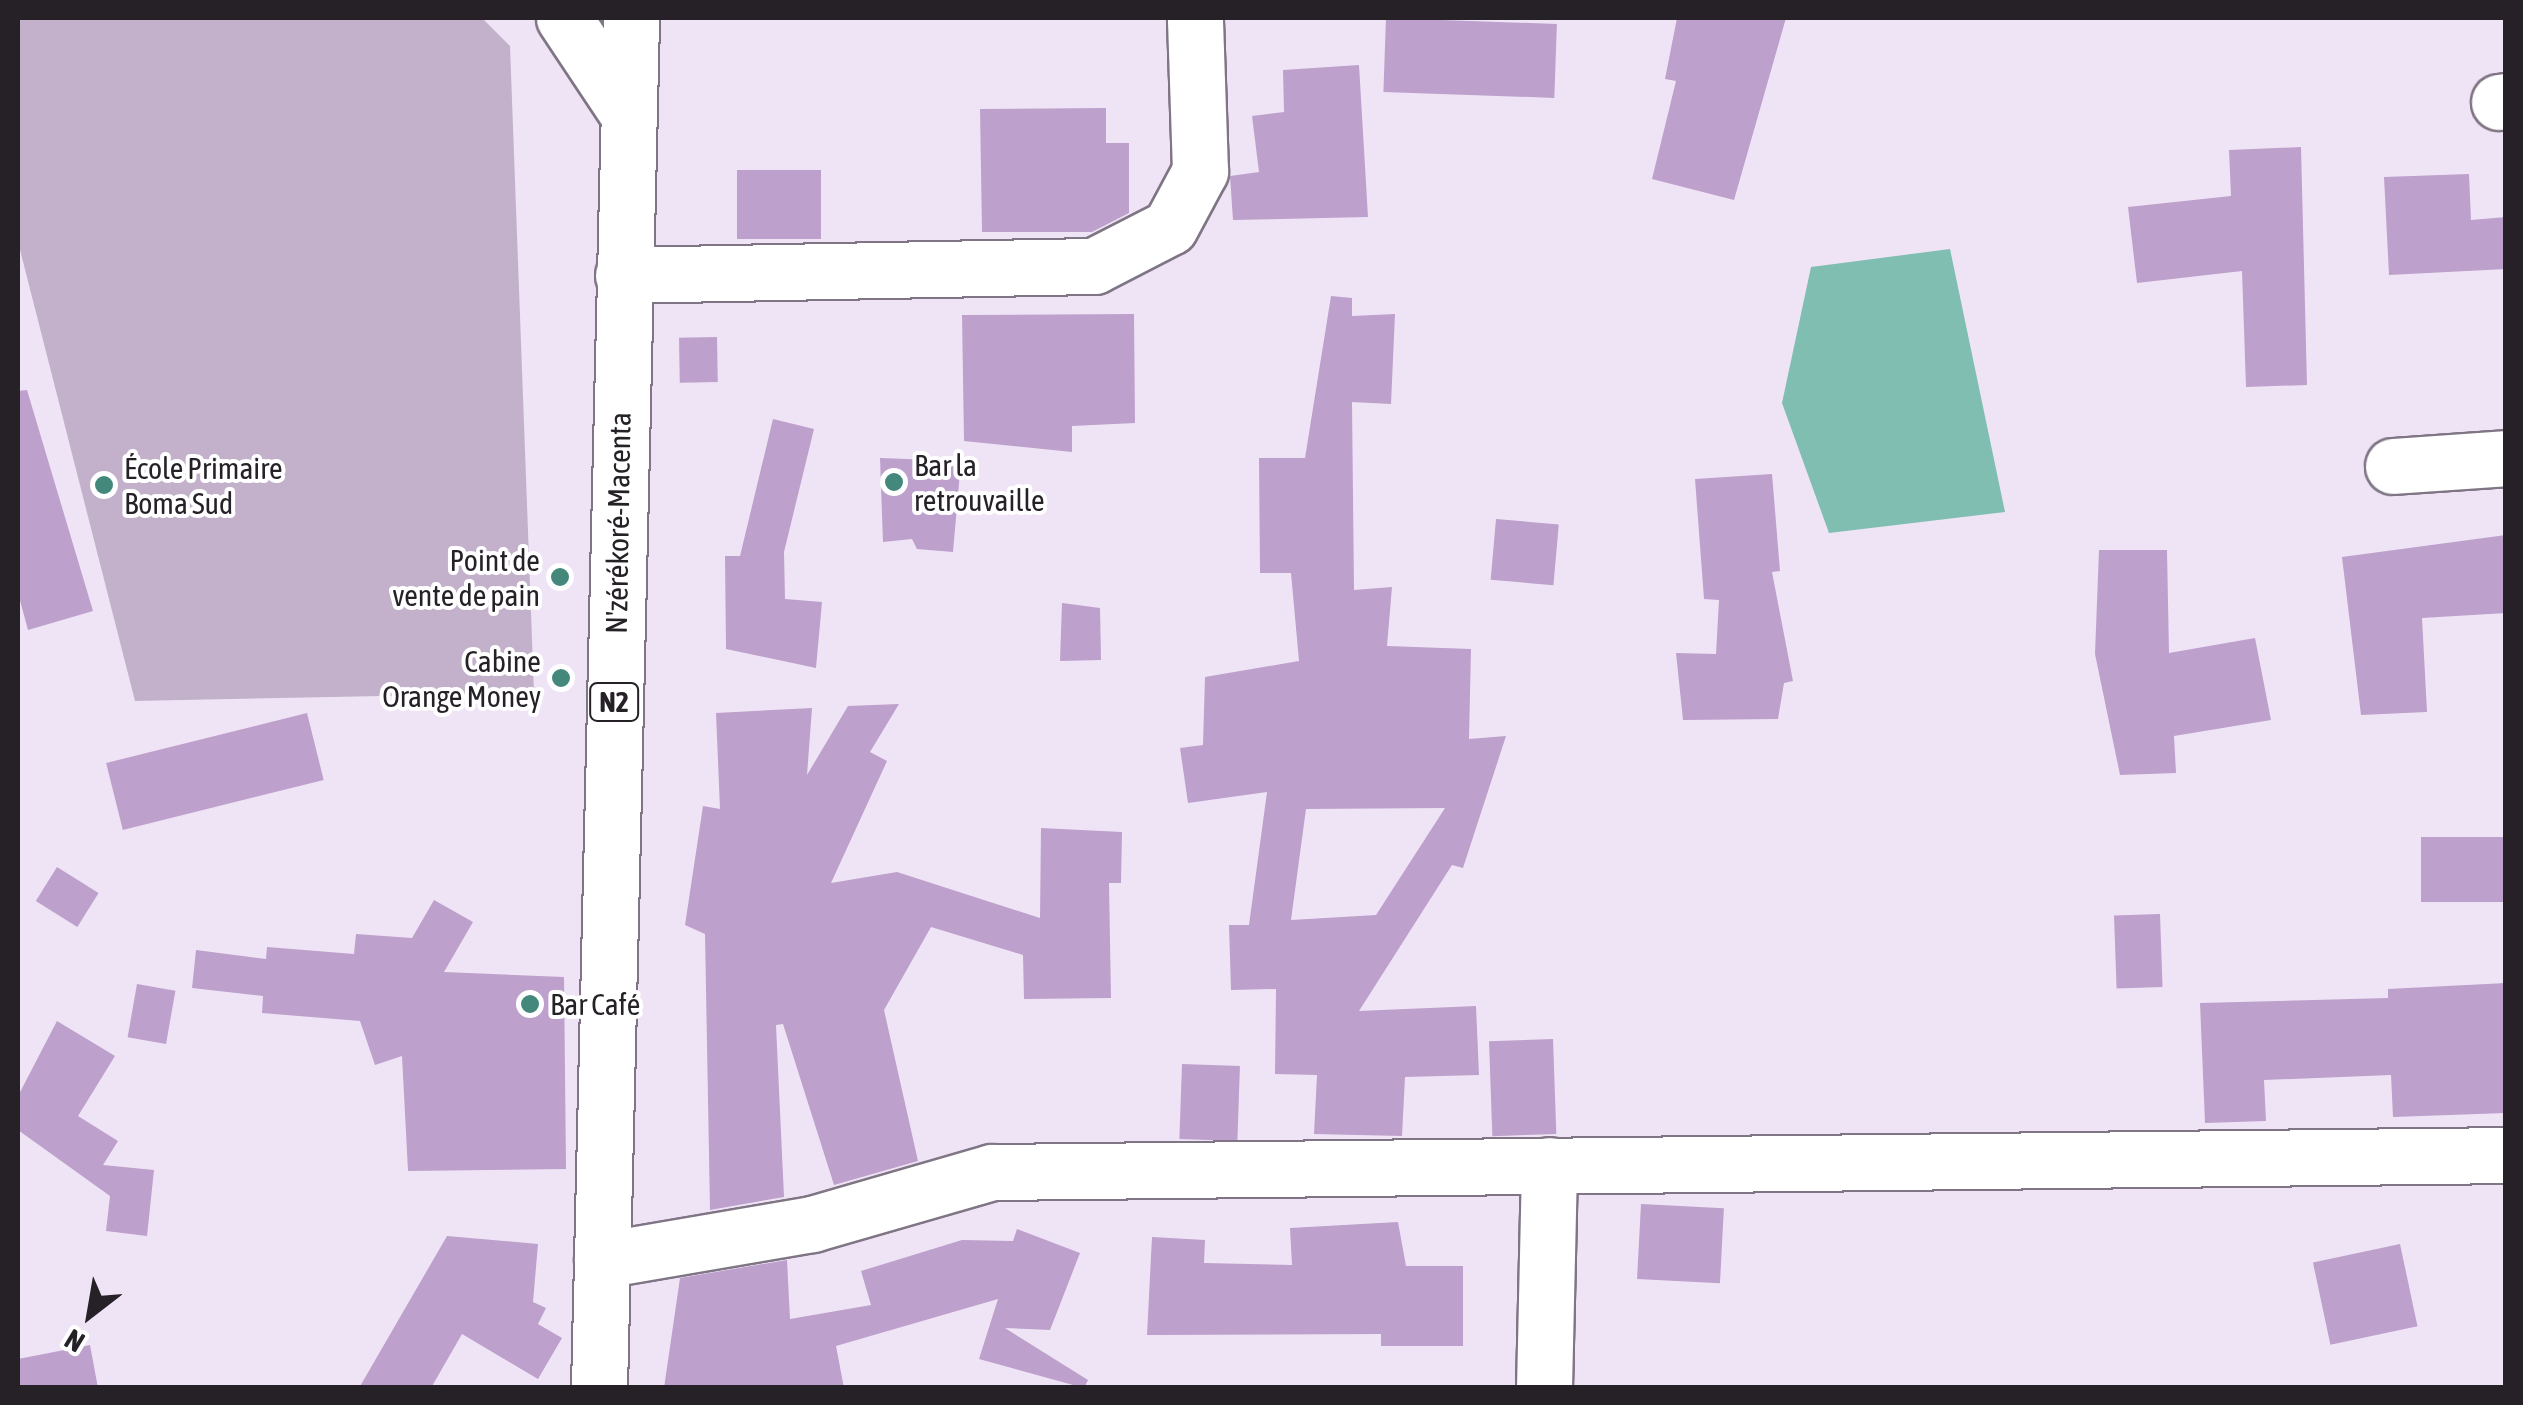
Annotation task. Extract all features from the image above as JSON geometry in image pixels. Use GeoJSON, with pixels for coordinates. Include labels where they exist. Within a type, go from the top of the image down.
{"type":"FeatureCollection","features":[{"type":"Feature","properties":{"kind":"main road"},"geometry":{"type":"LineString","coordinates":[[564,18],[627,113]]}},
{"type":"Feature","properties":{"kind":"main road","name":"N'zérékoré-Macenta"},"geometry":{"type":"LineString","coordinates":[[599,1388],[631,18]]}},
{"type":"Feature","properties":{"kind":"main road"},"geometry":{"type":"LineString","coordinates":[[624,275],[1094,266],[1170,227],[1200,171],[1195,18]]}},
{"type":"Feature","properties":{"kind":"main road"},"geometry":{"type":"LineString","coordinates":[[2393,466],[2506,458]]}},
{"type":"Feature","properties":{"kind":"main road"},"geometry":{"type":"LineString","coordinates":[[602,1260],[812,1224],[992,1172],[2506,1155]]}},
{"type":"Feature","properties":{"kind":"main road"},"geometry":{"type":"LineString","coordinates":[[1544,1388],[1549,1165]]}},
{"type":"Feature","properties":{"kind":"shaded area"},"geometry":{"type":"Polygon","coordinates":[[[18,18],[482,18],[510,46],[534,693],[135,701],[18,242],[18,18]]]}},
{"type":"Feature","properties":{"kind":"shaded area"},"geometry":{"type":"Polygon","coordinates":[[[1950,249],[2005,512],[1829,533],[1782,403],[1811,267],[1950,249]]]}},
{"type":"Feature","properties":{"kind":"building"},"geometry":{"type":"Polygon","coordinates":[[[1386,18],[1557,24],[1554,98],[1383,92],[1386,18]]]}},
{"type":"Feature","properties":{"kind":"building"},"geometry":{"type":"Polygon","coordinates":[[[1677,18],[1786,18],[1734,200],[1652,179],[1676,81],[1665,79],[1677,18]]]}},
{"type":"Feature","properties":{"kind":"building"},"geometry":{"type":"Polygon","coordinates":[[[1359,65],[1368,217],[1233,220],[1230,176],[1259,172],[1252,116],[1284,112],[1283,70],[1359,65]]]}},
{"type":"Feature","properties":{"kind":"building"},"geometry":{"type":"Polygon","coordinates":[[[1106,108],[1106,143],[1129,143],[1129,213],[1092,232],[982,232],[980,109],[1106,108]]]}},
{"type":"Feature","properties":{"kind":"building"},"geometry":{"type":"Polygon","coordinates":[[[2301,147],[2307,385],[2246,387],[2242,271],[2137,283],[2128,207],[2231,196],[2229,150],[2301,147]]]}},
{"type":"Feature","properties":{"kind":"building"},"geometry":{"type":"Polygon","coordinates":[[[737,170],[821,170],[821,239],[737,239],[737,170]]]}},
{"type":"Feature","properties":{"kind":"building"},"geometry":{"type":"Polygon","coordinates":[[[2469,174],[2471,220],[2506,217],[2506,269],[2389,275],[2384,177],[2469,174]]]}},
{"type":"Feature","properties":{"kind":"building"},"geometry":{"type":"Polygon","coordinates":[[[1331,296],[1352,298],[1352,316],[1395,314],[1391,404],[1352,402],[1354,590],[1392,587],[1387,646],[1471,649],[1469,739],[1506,736],[1463,868],[1452,865],[1359,1011],[1476,1006],[1479,1075],[1405,1077],[1402,1136],[1314,1134],[1317,1075],[1275,1074],[1276,989],[1231,990],[1229,925],[1249,925],[1267,792],[1188,803],[1180,748],[1203,745],[1205,677],[1299,661],[1291,573],[1260,573],[1259,458],[1305,458],[1331,296]],[[1445,808],[1306,809],[1291,920],[1376,915],[1445,808]]]}},
{"type":"Feature","properties":{"kind":"building"},"geometry":{"type":"Polygon","coordinates":[[[1134,314],[1135,423],[1072,426],[1072,452],[964,441],[962,315],[1134,314]]]}},
{"type":"Feature","properties":{"kind":"building"},"geometry":{"type":"Polygon","coordinates":[[[717,337],[718,382],[680,383],[679,338],[717,337]]]}},
{"type":"Feature","properties":{"kind":"building"},"geometry":{"type":"Polygon","coordinates":[[[27,390],[93,611],[28,630],[18,593],[18,391],[27,390]]]}},
{"type":"Feature","properties":{"kind":"building"},"geometry":{"type":"Polygon","coordinates":[[[773,419],[814,429],[784,552],[785,599],[822,602],[816,668],[726,649],[725,556],[740,556],[773,419]]]}},
{"type":"Feature","properties":{"kind":"building"},"geometry":{"type":"Polygon","coordinates":[[[880,458],[961,461],[953,552],[917,549],[912,539],[883,542],[880,458]]]}},
{"type":"Feature","properties":{"kind":"building"},"geometry":{"type":"Polygon","coordinates":[[[1772,474],[1780,571],[1772,572],[1793,681],[1784,683],[1778,719],[1683,720],[1676,653],[1716,654],[1719,600],[1704,599],[1695,479],[1772,474]]]}},
{"type":"Feature","properties":{"kind":"building"},"geometry":{"type":"Polygon","coordinates":[[[1496,519],[1559,524],[1553,585],[1491,580],[1496,519]]]}},
{"type":"Feature","properties":{"kind":"building"},"geometry":{"type":"Polygon","coordinates":[[[2506,535],[2506,613],[2422,618],[2427,712],[2361,715],[2342,557],[2506,535]]]}},
{"type":"Feature","properties":{"kind":"building"},"geometry":{"type":"Polygon","coordinates":[[[2099,550],[2167,550],[2169,653],[2255,638],[2271,720],[2174,736],[2176,773],[2120,775],[2095,654],[2099,550]]]}},
{"type":"Feature","properties":{"kind":"building"},"geometry":{"type":"Polygon","coordinates":[[[1062,603],[1100,608],[1101,660],[1060,661],[1062,603]]]}},
{"type":"Feature","properties":{"kind":"building"},"geometry":{"type":"Polygon","coordinates":[[[899,704],[870,752],[887,761],[831,883],[897,872],[1040,918],[1041,828],[1122,832],[1121,883],[1109,883],[1111,998],[1024,999],[1023,955],[931,927],[884,1010],[918,1161],[834,1185],[783,1024],[776,1025],[784,1197],[710,1210],[705,934],[685,925],[703,806],[720,809],[716,713],[812,708],[807,775],[848,706],[899,704]]]}},
{"type":"Feature","properties":{"kind":"building"},"geometry":{"type":"Polygon","coordinates":[[[307,713],[324,780],[123,830],[106,763],[307,713]]]}},
{"type":"Feature","properties":{"kind":"building"},"geometry":{"type":"Polygon","coordinates":[[[2421,837],[2506,837],[2506,902],[2421,902],[2421,837]]]}},
{"type":"Feature","properties":{"kind":"building"},"geometry":{"type":"Polygon","coordinates":[[[57,867],[99,893],[77,927],[36,901],[57,867]]]}},
{"type":"Feature","properties":{"kind":"building"},"geometry":{"type":"Polygon","coordinates":[[[434,900],[473,922],[444,972],[564,977],[566,1169],[408,1171],[402,1056],[375,1065],[360,1021],[262,1013],[263,996],[192,988],[196,950],[266,959],[267,947],[354,954],[356,934],[412,938],[434,900]]]}},
{"type":"Feature","properties":{"kind":"building"},"geometry":{"type":"Polygon","coordinates":[[[2160,914],[2163,987],[2117,989],[2114,916],[2160,914]]]}},
{"type":"Feature","properties":{"kind":"building"},"geometry":{"type":"Polygon","coordinates":[[[2506,983],[2506,1113],[2393,1117],[2391,1075],[2264,1080],[2266,1121],[2205,1123],[2200,1003],[2388,998],[2388,989],[2506,983]]]}},
{"type":"Feature","properties":{"kind":"building"},"geometry":{"type":"Polygon","coordinates":[[[137,984],[175,991],[166,1044],[128,1037],[137,984]]]}},
{"type":"Feature","properties":{"kind":"building"},"geometry":{"type":"Polygon","coordinates":[[[57,1021],[115,1056],[78,1116],[118,1141],[103,1165],[154,1170],[147,1236],[106,1231],[110,1196],[18,1130],[18,1096],[57,1021]]]}},
{"type":"Feature","properties":{"kind":"building"},"geometry":{"type":"Polygon","coordinates":[[[1553,1039],[1556,1134],[1492,1136],[1489,1041],[1553,1039]]]}},
{"type":"Feature","properties":{"kind":"building"},"geometry":{"type":"Polygon","coordinates":[[[1182,1064],[1240,1066],[1237,1141],[1179,1139],[1182,1064]]]}},
{"type":"Feature","properties":{"kind":"building"},"geometry":{"type":"Polygon","coordinates":[[[1641,1204],[1724,1208],[1720,1283],[1637,1279],[1641,1204]]]}},
{"type":"Feature","properties":{"kind":"building"},"geometry":{"type":"Polygon","coordinates":[[[1398,1222],[1406,1266],[1463,1266],[1463,1346],[1381,1346],[1381,1334],[1147,1335],[1152,1237],[1205,1240],[1204,1263],[1292,1265],[1290,1228],[1398,1222]]]}},
{"type":"Feature","properties":{"kind":"building"},"geometry":{"type":"Polygon","coordinates":[[[1017,1229],[1080,1253],[1050,1330],[1005,1328],[1088,1380],[1084,1388],[979,1359],[998,1299],[836,1346],[844,1388],[664,1388],[680,1278],[787,1260],[790,1319],[871,1305],[861,1271],[962,1240],[1013,1241],[1017,1229]]]}},
{"type":"Feature","properties":{"kind":"building"},"geometry":{"type":"Polygon","coordinates":[[[447,1236],[538,1244],[533,1302],[546,1308],[538,1324],[562,1338],[538,1379],[462,1334],[431,1388],[359,1388],[447,1236]]]}},
{"type":"Feature","properties":{"kind":"building"},"geometry":{"type":"Polygon","coordinates":[[[2400,1244],[2417,1326],[2330,1345],[2313,1263],[2400,1244]]]}},
{"type":"Feature","properties":{"kind":"building"},"geometry":{"type":"Polygon","coordinates":[[[90,1345],[98,1388],[18,1388],[18,1359],[90,1345]]]}},
{"type":"Feature","properties":{"kind":"place","name":"Bar la retrouvaille"},"geometry":{"type":"Point","coordinates":[894,482]}},
{"type":"Feature","properties":{"kind":"place","name":"École Primaire Boma Sud"},"geometry":{"type":"Point","coordinates":[104,485]}},
{"type":"Feature","properties":{"kind":"place","name":"Point de vente de pain"},"geometry":{"type":"Point","coordinates":[560,577]}},
{"type":"Feature","properties":{"kind":"place","name":"Cabine Orange Money"},"geometry":{"type":"Point","coordinates":[561,678]}},
{"type":"Feature","properties":{"kind":"place","name":"Bar Café"},"geometry":{"type":"Point","coordinates":[530,1004]}}]}
